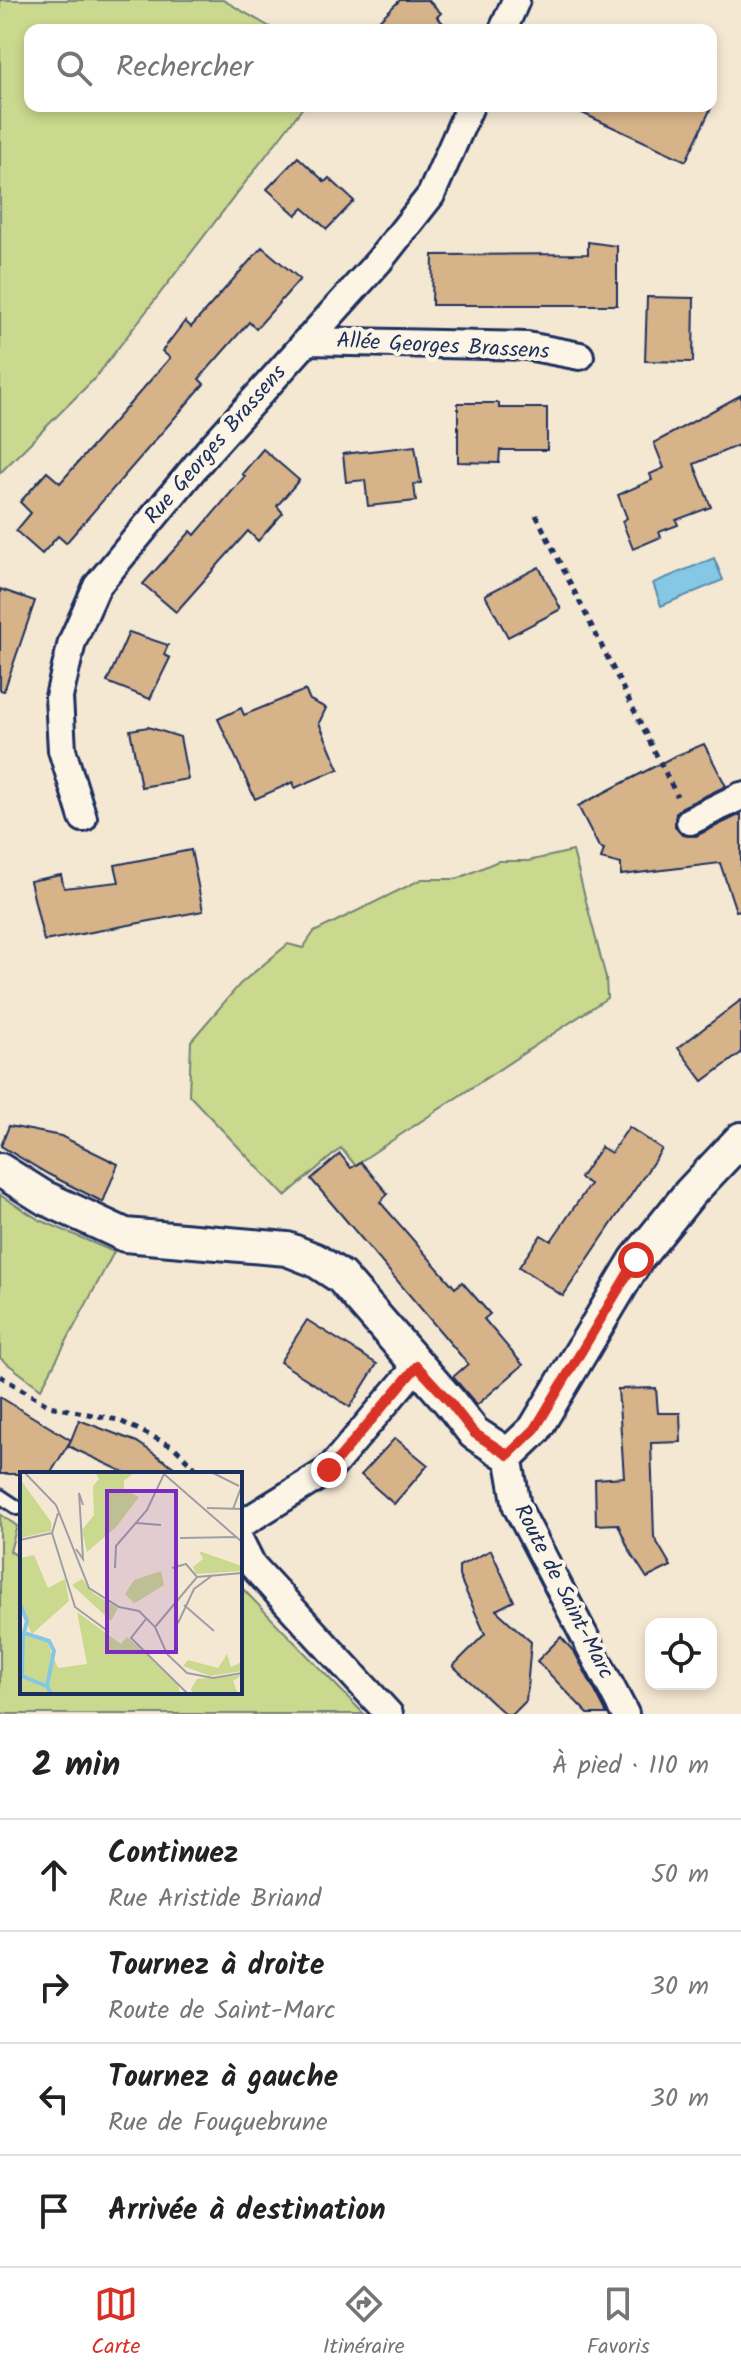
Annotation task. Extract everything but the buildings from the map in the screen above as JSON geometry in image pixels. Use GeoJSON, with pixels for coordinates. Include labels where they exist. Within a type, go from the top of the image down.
{"type":"FeatureCollection","features":[{"type":"Feature","properties":{"kind":"street"},"geometry":{"type":"LineString","coordinates":[[506,24],[516,0]]}},
{"type":"Feature","properties":{"kind":"street","name":"Rue Georges Brassens"},"geometry":{"type":"LineString","coordinates":[[83,818],[62,750],[59,697],[72,642],[97,586],[209,450],[379,261],[431,195],[467,112]]}},
{"type":"Feature","properties":{"kind":"street","name":"Allée Georges Brassens"},"geometry":{"type":"LineString","coordinates":[[306,341],[527,346],[580,356]]}},
{"type":"Feature","properties":{"kind":"street"},"geometry":{"type":"LineString","coordinates":[[690,821],[741,796]]}},
{"type":"Feature","properties":{"kind":"street"},"geometry":{"type":"LineString","coordinates":[[0,1170],[43,1197],[125,1235],[287,1249],[315,1260],[341,1277],[474,1433],[508,1455],[535,1429],[636,1260],[690,1193],[741,1139]]}},
{"type":"Feature","properties":{"kind":"street"},"geometry":{"type":"LineString","coordinates":[[242,1524],[329,1470],[417,1366]]}},
{"type":"Feature","properties":{"kind":"street","name":"Route de Saint-Marc"},"geometry":{"type":"LineString","coordinates":[[508,1455],[517,1507],[625,1714]]}},
{"type":"Feature","properties":{"kind":"street"},"geometry":{"type":"LineString","coordinates":[[242,1545],[252,1565],[389,1714]]}},
{"type":"Feature","properties":{"kind":"lane"},"geometry":{"type":"LineString","coordinates":[[0,1496],[18,1508]]}},
{"type":"Feature","properties":{"kind":"path"},"geometry":{"type":"LineString","coordinates":[[536,515],[690,821]]}},
{"type":"Feature","properties":{"kind":"path"},"geometry":{"type":"LineString","coordinates":[[0,1376],[49,1406],[118,1420],[174,1447],[199,1472]]}},
{"type":"Feature","properties":{"kind":"green space"},"geometry":{"type":"Polygon","coordinates":[[[0,0],[223,0],[265,24],[24,24],[24,112],[299,112],[95,378],[0,473],[0,0]]]}},
{"type":"Feature","properties":{"kind":"green space"},"geometry":{"type":"Polygon","coordinates":[[[573,851],[606,978],[607,998],[355,1165],[341,1148],[285,1196],[189,1095],[191,1041],[240,984],[288,944],[303,948],[314,932],[422,879],[457,879],[498,861],[528,861],[573,851]]]}},
{"type":"Feature","properties":{"kind":"green space"},"geometry":{"type":"Polygon","coordinates":[[[0,1195],[38,1219],[114,1252],[41,1389],[0,1358],[0,1195]]]}},
{"type":"Feature","properties":{"kind":"green space"},"geometry":{"type":"Polygon","coordinates":[[[0,1514],[17,1526],[10,1551],[20,1558],[20,1694],[242,1694],[242,1588],[364,1714],[0,1714],[0,1514]]]}},
{"type":"Feature","properties":{"kind":"water"},"geometry":{"type":"Polygon","coordinates":[[[714,558],[723,580],[661,606],[653,583],[714,558]]]}},
{"type":"Feature","properties":{"kind":"route"},"geometry":{"type":"LineString","coordinates":[[329,1470],[417,1366],[474,1433],[508,1455],[535,1429],[636,1260]]}}]}
